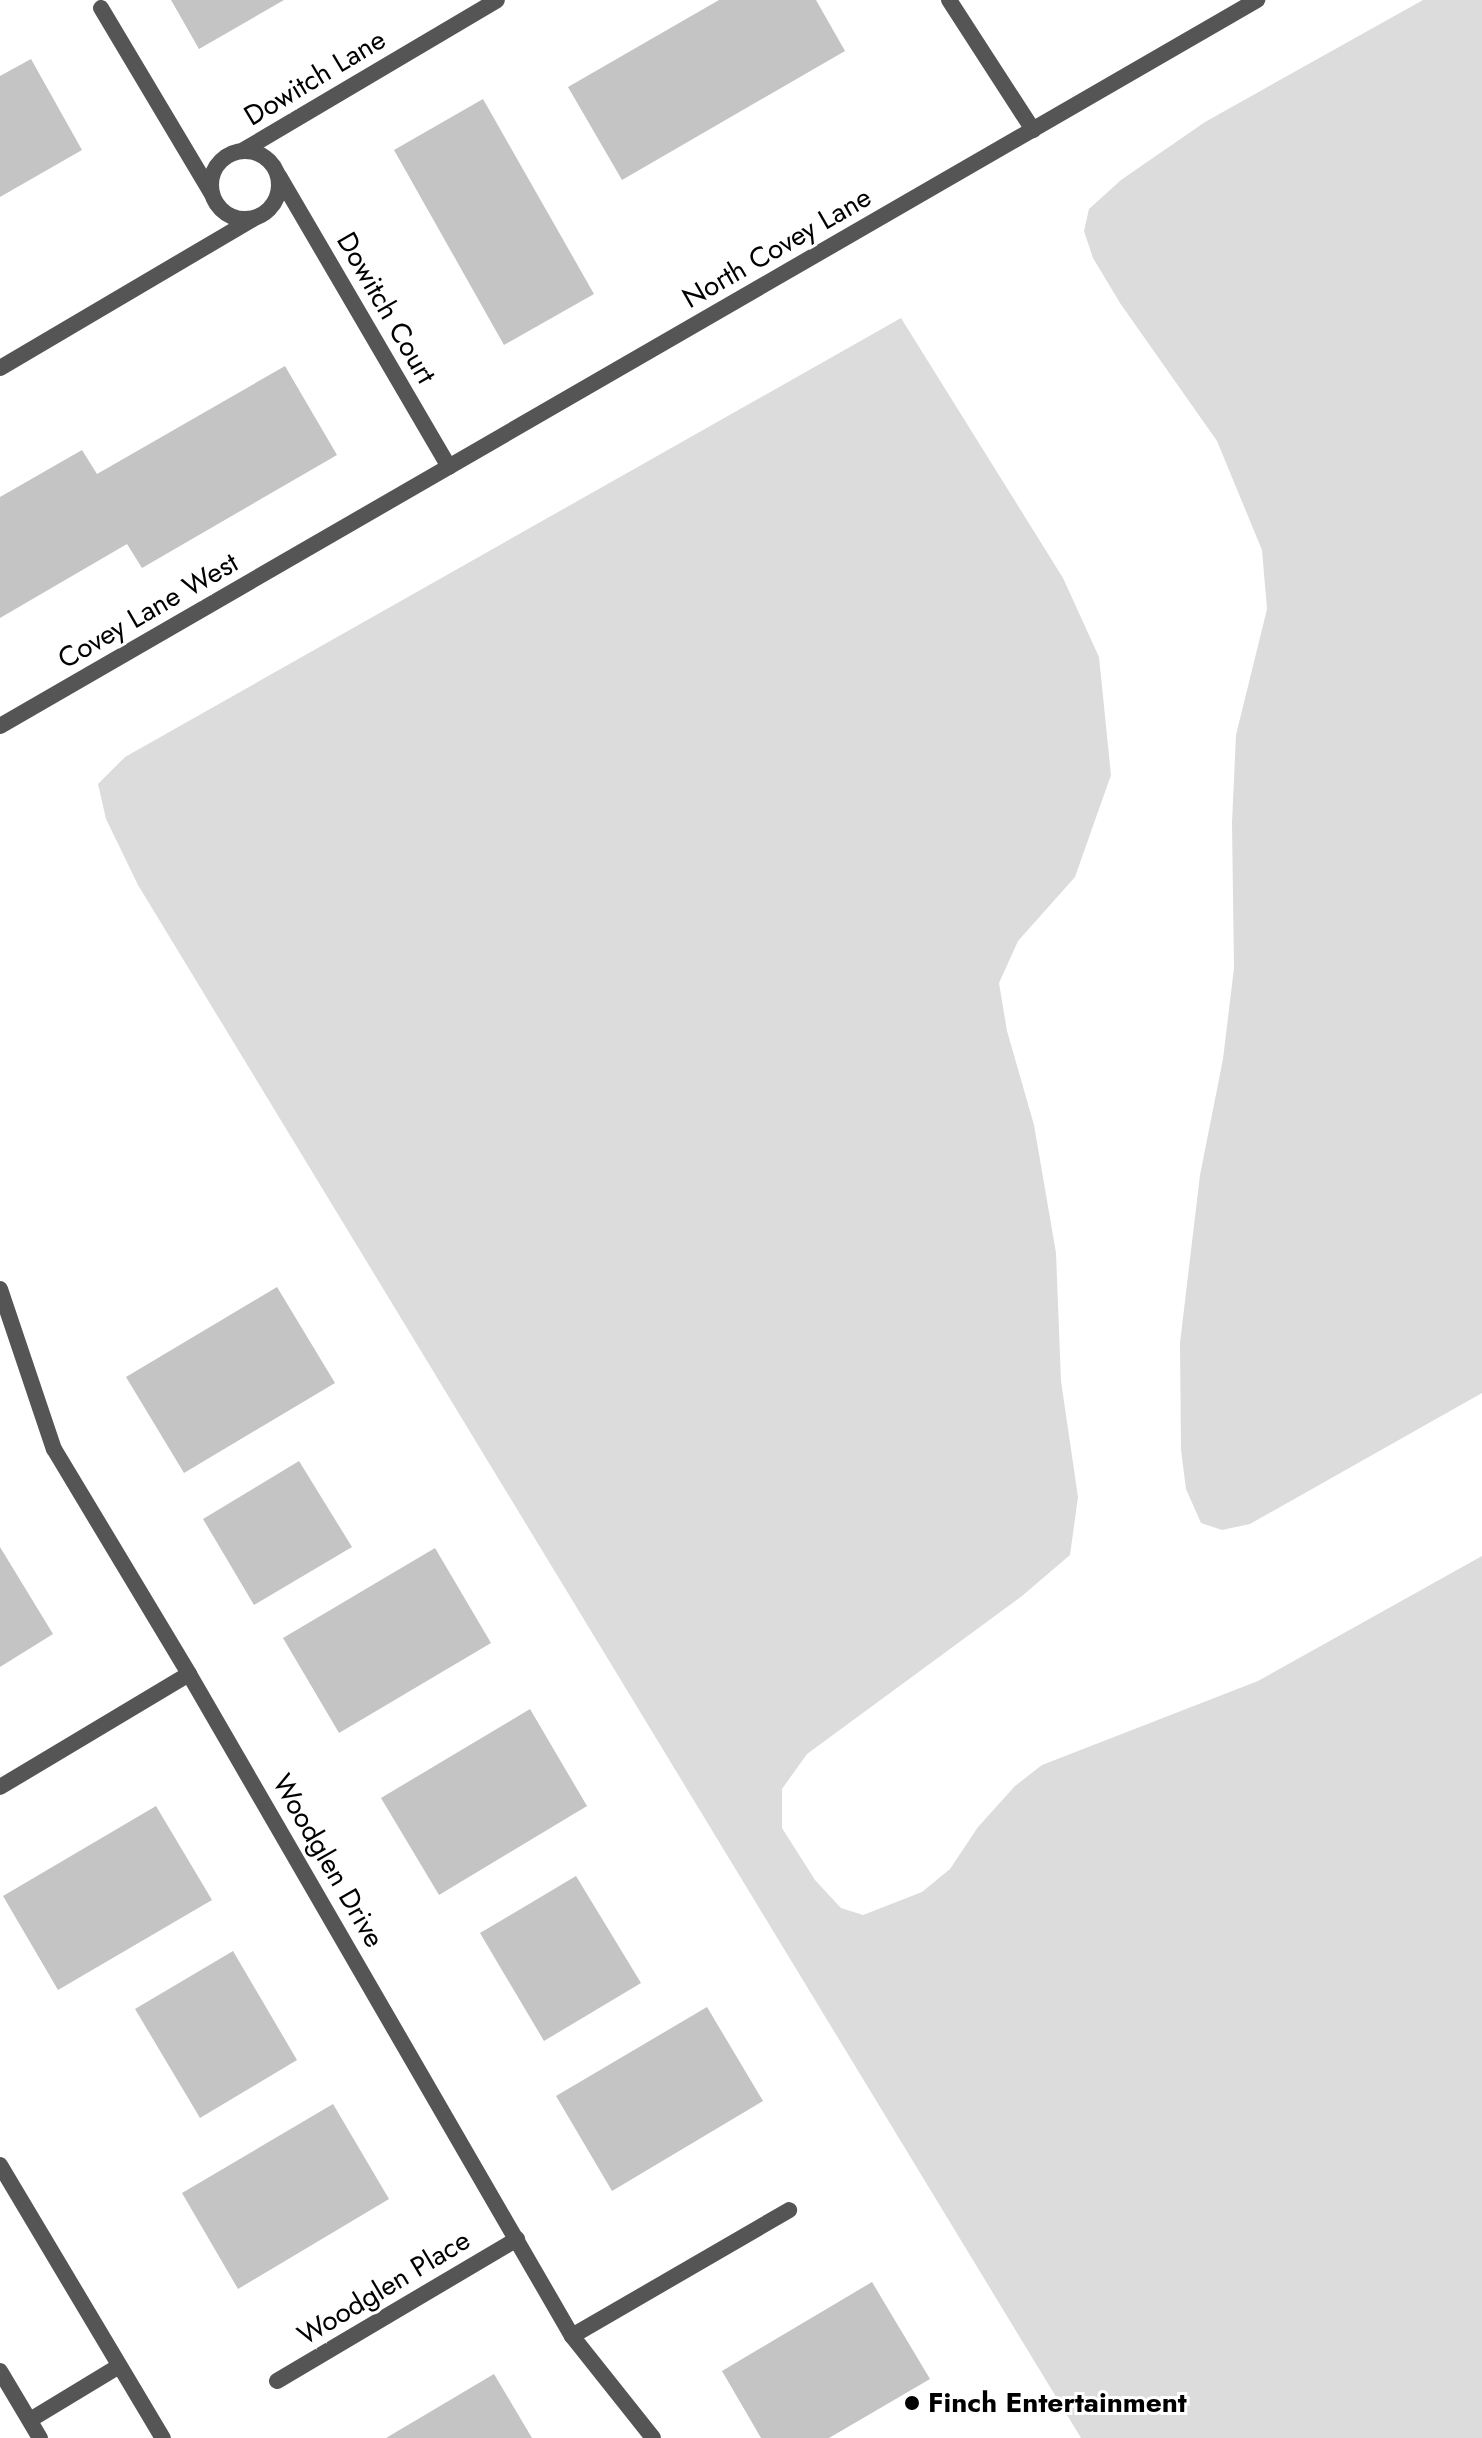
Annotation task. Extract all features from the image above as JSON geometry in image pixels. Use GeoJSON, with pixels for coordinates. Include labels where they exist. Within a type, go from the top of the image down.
{"type":"FeatureCollection","features":[{"type":"Feature","properties":{"kind":"street","name":"Dowitch Lane"},"geometry":{"type":"LineString","coordinates":[[212,194],[214,171],[230,154],[242,151],[497,0]]}},
{"type":"Feature","properties":{"kind":"street"},"geometry":{"type":"LineString","coordinates":[[949,0],[1033,130]]}},
{"type":"Feature","properties":{"kind":"street","name":"North Covey Lane"},"geometry":{"type":"LineString","coordinates":[[322,540],[1257,0]]}},
{"type":"Feature","properties":{"kind":"street"},"geometry":{"type":"LineString","coordinates":[[101,8],[212,194],[226,213],[236,219],[253,219]]}},
{"type":"Feature","properties":{"kind":"street","name":"Dowitch Lane"},"geometry":{"type":"LineString","coordinates":[[242,151],[264,157],[279,176]]}},
{"type":"Feature","properties":{"kind":"street"},"geometry":{"type":"LineString","coordinates":[[0,368],[253,219],[274,204],[278,196],[279,176]]}},
{"type":"Feature","properties":{"kind":"street","name":"Dowitch Court"},"geometry":{"type":"LineString","coordinates":[[279,176],[449,467]]}},
{"type":"Feature","properties":{"kind":"street","name":"Covey Lane West"},"geometry":{"type":"LineString","coordinates":[[0,726],[322,540]]}},
{"type":"Feature","properties":{"kind":"street","name":"Woodglen Drive"},"geometry":{"type":"LineString","coordinates":[[0,1289],[54,1449],[189,1674],[572,2336],[653,2438]]}},
{"type":"Feature","properties":{"kind":"street"},"geometry":{"type":"LineString","coordinates":[[0,1787],[189,1674]]}},
{"type":"Feature","properties":{"kind":"street"},"geometry":{"type":"LineString","coordinates":[[0,2165],[163,2438]]}},
{"type":"Feature","properties":{"kind":"street"},"geometry":{"type":"LineString","coordinates":[[572,2336],[789,2210]]}},
{"type":"Feature","properties":{"kind":"street","name":"Woodglen Place"},"geometry":{"type":"LineString","coordinates":[[277,2381],[517,2239]]}},
{"type":"Feature","properties":{"kind":"street"},"geometry":{"type":"LineString","coordinates":[[30,2420],[119,2366]]}},
{"type":"Feature","properties":{"kind":"street"},"geometry":{"type":"LineString","coordinates":[[0,2371],[40,2438]]}},
{"type":"Feature","properties":{"kind":"shaded area"},"geometry":{"type":"Polygon","coordinates":[[[1423,0],[1482,0],[1482,1393],[1250,1524],[1222,1530],[1201,1523],[1186,1489],[1181,1450],[1180,1343],[1200,1175],[1223,1059],[1234,968],[1232,823],[1236,735],[1267,609],[1262,550],[1217,441],[1120,303],[1093,258],[1084,231],[1089,209],[1121,180],[1205,122],[1423,0]]]}},
{"type":"Feature","properties":{"kind":"shaded area"},"geometry":{"type":"Polygon","coordinates":[[[901,318],[1063,578],[1099,657],[1111,775],[1075,877],[1018,941],[999,983],[1007,1031],[1034,1125],[1056,1253],[1061,1381],[1078,1497],[1070,1555],[1022,1596],[807,1754],[782,1789],[782,1828],[815,1880],[841,1908],[863,1915],[922,1892],[950,1869],[978,1827],[1015,1786],[1042,1765],[1258,1681],[1482,1556],[1482,2438],[1081,2438],[138,885],[106,819],[98,784],[125,757],[901,318]]]}},
{"type":"Feature","properties":{"kind":"building"},"geometry":{"type":"Polygon","coordinates":[[[171,0],[284,0],[199,49],[171,0]]]}},
{"type":"Feature","properties":{"kind":"building"},"geometry":{"type":"Polygon","coordinates":[[[719,0],[816,0],[845,51],[622,180],[568,87],[719,0]]]}},
{"type":"Feature","properties":{"kind":"building"},"geometry":{"type":"Polygon","coordinates":[[[31,59],[82,150],[0,197],[0,76],[31,59]]]}},
{"type":"Feature","properties":{"kind":"building"},"geometry":{"type":"Polygon","coordinates":[[[483,99],[594,294],[504,345],[394,150],[483,99]]]}},
{"type":"Feature","properties":{"kind":"building"},"geometry":{"type":"Polygon","coordinates":[[[285,366],[337,455],[142,568],[127,544],[0,618],[0,497],[82,450],[97,474],[285,366]]]}},
{"type":"Feature","properties":{"kind":"building"},"geometry":{"type":"Polygon","coordinates":[[[277,1287],[335,1383],[184,1473],[126,1377],[277,1287]]]}},
{"type":"Feature","properties":{"kind":"building"},"geometry":{"type":"Polygon","coordinates":[[[299,1461],[352,1547],[254,1605],[203,1519],[299,1461]]]}},
{"type":"Feature","properties":{"kind":"building"},"geometry":{"type":"Polygon","coordinates":[[[0,1547],[53,1634],[0,1667],[0,1547]]]}},
{"type":"Feature","properties":{"kind":"building"},"geometry":{"type":"Polygon","coordinates":[[[435,1548],[491,1643],[339,1733],[283,1638],[435,1548]]]}},
{"type":"Feature","properties":{"kind":"building"},"geometry":{"type":"Polygon","coordinates":[[[530,1709],[587,1806],[439,1895],[381,1798],[530,1709]]]}},
{"type":"Feature","properties":{"kind":"building"},"geometry":{"type":"Polygon","coordinates":[[[156,1806],[212,1900],[58,1990],[3,1896],[156,1806]]]}},
{"type":"Feature","properties":{"kind":"building"},"geometry":{"type":"Polygon","coordinates":[[[576,1876],[641,1983],[544,2041],[480,1933],[576,1876]]]}},
{"type":"Feature","properties":{"kind":"building"},"geometry":{"type":"Polygon","coordinates":[[[233,1951],[297,2060],[200,2118],[135,2009],[233,1951]]]}},
{"type":"Feature","properties":{"kind":"building"},"geometry":{"type":"Polygon","coordinates":[[[707,2007],[763,2101],[612,2191],[556,2096],[707,2007]]]}},
{"type":"Feature","properties":{"kind":"building"},"geometry":{"type":"Polygon","coordinates":[[[333,2104],[389,2199],[238,2289],[182,2193],[333,2104]]]}},
{"type":"Feature","properties":{"kind":"building"},"geometry":{"type":"Polygon","coordinates":[[[872,2282],[930,2379],[829,2438],[761,2438],[722,2371],[872,2282]]]}},
{"type":"Feature","properties":{"kind":"building"},"geometry":{"type":"Polygon","coordinates":[[[494,2374],[532,2438],[386,2438],[494,2374]]]}},
{"type":"Feature","properties":{"kind":"place","name":"Finch Entertainment"},"geometry":{"type":"Point","coordinates":[912,2403]}}]}
